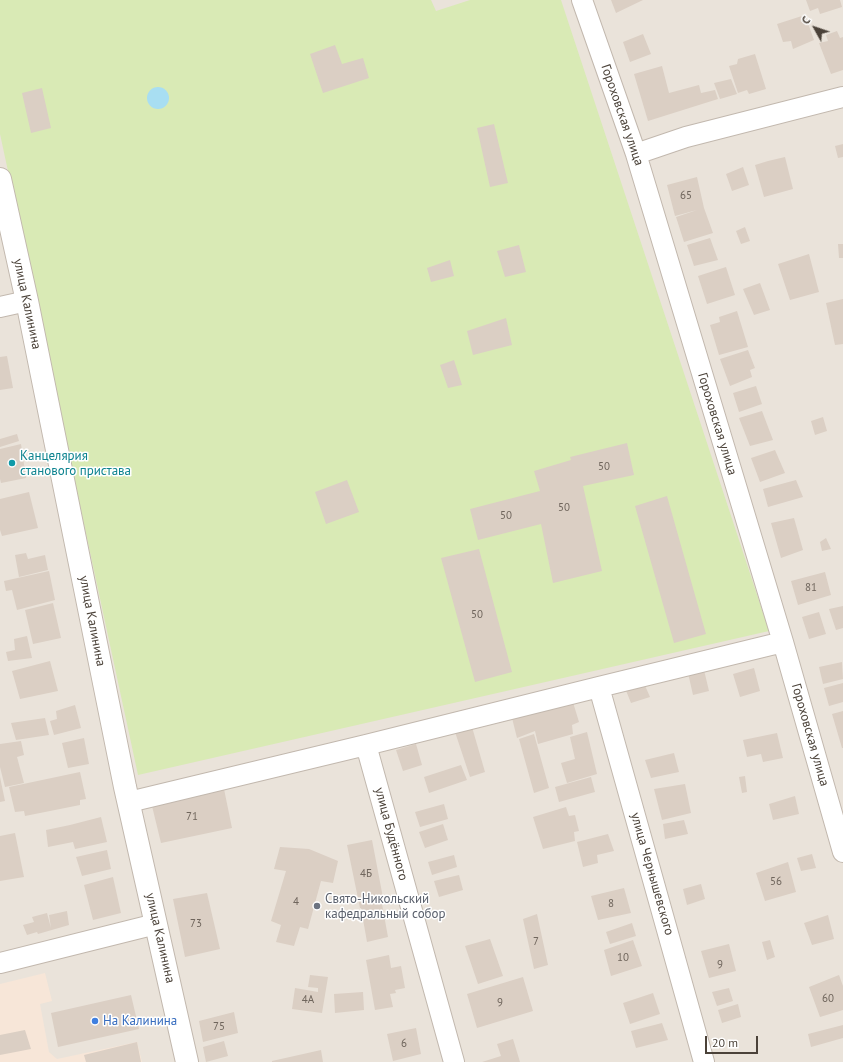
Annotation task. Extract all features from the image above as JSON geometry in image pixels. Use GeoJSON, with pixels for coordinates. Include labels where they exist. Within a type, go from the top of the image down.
{"type":"FeatureCollection","features":[{"type":"Feature","properties":{"kind":"street","name":"Гороховская улица"},"geometry":{"type":"LineString","coordinates":[[582,0],[636,154],[783,642],[843,852]]}},
{"type":"Feature","properties":{"kind":"street"},"geometry":{"type":"LineString","coordinates":[[636,154],[686,137],[843,97]]}},
{"type":"Feature","properties":{"kind":"street","name":"улица Калинина"},"geometry":{"type":"LineString","coordinates":[[0,180],[27,301],[129,802],[188,1062]]}},
{"type":"Feature","properties":{"kind":"street"},"geometry":{"type":"LineString","coordinates":[[0,308],[27,301]]}},
{"type":"Feature","properties":{"kind":"street"},"geometry":{"type":"LineString","coordinates":[[129,802],[783,642]]}},
{"type":"Feature","properties":{"kind":"street","name":"улица Чернышевского"},"geometry":{"type":"LineString","coordinates":[[600,687],[704,1062]]}},
{"type":"Feature","properties":{"kind":"street","name":"улица Будённого"},"geometry":{"type":"LineString","coordinates":[[366,745],[454,1062]]}},
{"type":"Feature","properties":{"kind":"street"},"geometry":{"type":"LineString","coordinates":[[0,963],[156,924]]}},
{"type":"Feature","properties":{"kind":"shaded area"},"geometry":{"type":"Polygon","coordinates":[[[0,0],[843,0],[843,1062],[0,1062],[0,0]]]}},
{"type":"Feature","properties":{"kind":"shaded area"},"geometry":{"type":"Polygon","coordinates":[[[45,973],[52,1001],[40,1004],[49,1052],[57,1059],[137,1042],[142,1062],[0,1062],[0,984],[45,973]]]}},
{"type":"Feature","properties":{"kind":"green space"},"geometry":{"type":"Polygon","coordinates":[[[0,0],[431,0],[436,11],[470,0],[561,0],[769,631],[138,775],[0,134],[0,0]]]}},
{"type":"Feature","properties":{"kind":"water"},"geometry":{"type":"Polygon","coordinates":[[[158,87],[166,90],[169,98],[166,106],[158,109],[150,106],[147,98],[150,90],[158,87]]]}},
{"type":"Feature","properties":{"kind":"building"},"geometry":{"type":"Polygon","coordinates":[[[611,0],[643,0],[616,13],[611,0]]]}},
{"type":"Feature","properties":{"kind":"building"},"geometry":{"type":"Polygon","coordinates":[[[806,0],[840,0],[842,7],[820,14],[818,8],[810,11],[806,0]]]}},
{"type":"Feature","properties":{"kind":"building"},"geometry":{"type":"Polygon","coordinates":[[[805,15],[814,40],[793,49],[791,41],[783,42],[777,24],[805,15]]]}},
{"type":"Feature","properties":{"kind":"building"},"geometry":{"type":"Polygon","coordinates":[[[837,31],[840,38],[843,37],[843,70],[831,74],[819,43],[828,41],[826,35],[837,31]]]}},
{"type":"Feature","properties":{"kind":"building"},"geometry":{"type":"Polygon","coordinates":[[[643,34],[651,54],[630,62],[623,42],[643,34]]]}},
{"type":"Feature","properties":{"kind":"building"},"geometry":{"type":"Polygon","coordinates":[[[335,45],[342,64],[363,58],[369,78],[323,93],[310,54],[335,45]]]}},
{"type":"Feature","properties":{"kind":"building"},"geometry":{"type":"Polygon","coordinates":[[[755,54],[766,89],[749,94],[747,90],[738,93],[729,66],[737,64],[738,59],[755,54]]]}},
{"type":"Feature","properties":{"kind":"building"},"geometry":{"type":"Polygon","coordinates":[[[662,66],[669,93],[699,85],[701,93],[715,90],[718,99],[648,121],[634,74],[662,66]]]}},
{"type":"Feature","properties":{"kind":"building"},"geometry":{"type":"Polygon","coordinates":[[[731,79],[737,94],[720,99],[714,83],[731,79]]]}},
{"type":"Feature","properties":{"kind":"building"},"geometry":{"type":"Polygon","coordinates":[[[42,88],[51,128],[31,133],[22,93],[42,88]]]}},
{"type":"Feature","properties":{"kind":"building"},"geometry":{"type":"Polygon","coordinates":[[[494,124],[508,183],[490,187],[477,128],[494,124]]]}},
{"type":"Feature","properties":{"kind":"building"},"geometry":{"type":"Polygon","coordinates":[[[843,144],[843,157],[838,158],[835,146],[843,144]]]}},
{"type":"Feature","properties":{"kind":"building"},"geometry":{"type":"Polygon","coordinates":[[[785,157],[793,189],[764,197],[755,165],[785,157]]]}},
{"type":"Feature","properties":{"kind":"building"},"geometry":{"type":"Polygon","coordinates":[[[743,167],[749,185],[732,191],[726,174],[743,167]]]}},
{"type":"Feature","properties":{"kind":"building"},"geometry":{"type":"Polygon","coordinates":[[[697,177],[704,208],[713,233],[684,242],[676,217],[697,210],[675,216],[667,185],[697,177]]]}},
{"type":"Feature","properties":{"kind":"building"},"geometry":{"type":"Polygon","coordinates":[[[745,227],[750,241],[741,244],[736,231],[745,227]]]}},
{"type":"Feature","properties":{"kind":"building"},"geometry":{"type":"Polygon","coordinates":[[[710,238],[718,260],[694,266],[687,245],[710,238]]]}},
{"type":"Feature","properties":{"kind":"building"},"geometry":{"type":"Polygon","coordinates":[[[838,244],[843,244],[843,258],[839,258],[838,244]]]}},
{"type":"Feature","properties":{"kind":"building"},"geometry":{"type":"Polygon","coordinates":[[[519,245],[526,272],[505,277],[497,251],[519,245]]]}},
{"type":"Feature","properties":{"kind":"building"},"geometry":{"type":"Polygon","coordinates":[[[809,254],[819,292],[790,300],[778,264],[809,254]]]}},
{"type":"Feature","properties":{"kind":"building"},"geometry":{"type":"Polygon","coordinates":[[[450,260],[454,276],[431,282],[427,268],[450,260]]]}},
{"type":"Feature","properties":{"kind":"building"},"geometry":{"type":"Polygon","coordinates":[[[726,267],[735,295],[707,304],[698,276],[726,267]]]}},
{"type":"Feature","properties":{"kind":"building"},"geometry":{"type":"Polygon","coordinates":[[[760,283],[770,310],[754,315],[743,289],[760,283]]]}},
{"type":"Feature","properties":{"kind":"building"},"geometry":{"type":"Polygon","coordinates":[[[843,299],[843,344],[835,345],[826,303],[843,299]]]}},
{"type":"Feature","properties":{"kind":"building"},"geometry":{"type":"Polygon","coordinates":[[[737,311],[748,347],[719,355],[710,325],[720,322],[719,317],[737,311]]]}},
{"type":"Feature","properties":{"kind":"building"},"geometry":{"type":"Polygon","coordinates":[[[506,318],[512,345],[473,355],[467,331],[506,318]]]}},
{"type":"Feature","properties":{"kind":"building"},"geometry":{"type":"Polygon","coordinates":[[[748,350],[755,368],[750,370],[752,377],[730,386],[720,359],[748,350]]]}},
{"type":"Feature","properties":{"kind":"building"},"geometry":{"type":"Polygon","coordinates":[[[7,356],[13,388],[0,390],[0,357],[7,356]]]}},
{"type":"Feature","properties":{"kind":"building"},"geometry":{"type":"Polygon","coordinates":[[[454,360],[462,385],[448,388],[440,365],[454,360]]]}},
{"type":"Feature","properties":{"kind":"building"},"geometry":{"type":"Polygon","coordinates":[[[756,386],[762,404],[739,412],[733,393],[756,386]]]}},
{"type":"Feature","properties":{"kind":"building"},"geometry":{"type":"Polygon","coordinates":[[[762,411],[773,440],[750,446],[739,418],[762,411]]]}},
{"type":"Feature","properties":{"kind":"building"},"geometry":{"type":"Polygon","coordinates":[[[823,417],[827,431],[815,435],[811,421],[823,417]]]}},
{"type":"Feature","properties":{"kind":"building"},"geometry":{"type":"Polygon","coordinates":[[[17,434],[19,441],[0,447],[0,439],[17,434]]]}},
{"type":"Feature","properties":{"kind":"building"},"geometry":{"type":"Polygon","coordinates":[[[627,443],[634,475],[583,486],[602,571],[553,583],[541,524],[478,540],[470,509],[540,491],[534,471],[571,460],[570,457],[627,443]]]}},
{"type":"Feature","properties":{"kind":"building","name":"Канцелярия станового пристава"},"geometry":{"type":"Polygon","coordinates":[[[21,444],[26,478],[1,483],[0,449],[21,444]]]}},
{"type":"Feature","properties":{"kind":"building"},"geometry":{"type":"Polygon","coordinates":[[[775,450],[785,473],[760,482],[751,458],[775,450]]]}},
{"type":"Feature","properties":{"kind":"building"},"geometry":{"type":"Polygon","coordinates":[[[347,480],[359,512],[326,524],[315,492],[347,480]]]}},
{"type":"Feature","properties":{"kind":"building"},"geometry":{"type":"Polygon","coordinates":[[[796,480],[803,497],[768,507],[763,489],[796,480]]]}},
{"type":"Feature","properties":{"kind":"building"},"geometry":{"type":"Polygon","coordinates":[[[29,492],[38,528],[2,536],[0,530],[0,499],[29,492]]]}},
{"type":"Feature","properties":{"kind":"building"},"geometry":{"type":"Polygon","coordinates":[[[667,496],[706,634],[674,643],[635,506],[667,496]]]}},
{"type":"Feature","properties":{"kind":"building"},"geometry":{"type":"Polygon","coordinates":[[[794,518],[803,550],[781,558],[771,523],[794,518]]]}},
{"type":"Feature","properties":{"kind":"building"},"geometry":{"type":"Polygon","coordinates":[[[826,538],[831,549],[822,551],[820,542],[826,538]]]}},
{"type":"Feature","properties":{"kind":"building"},"geometry":{"type":"Polygon","coordinates":[[[479,549],[512,672],[475,682],[441,558],[479,549]]]}},
{"type":"Feature","properties":{"kind":"building"},"geometry":{"type":"Polygon","coordinates":[[[26,553],[28,559],[45,555],[48,570],[19,577],[15,555],[26,553]]]}},
{"type":"Feature","properties":{"kind":"building"},"geometry":{"type":"Polygon","coordinates":[[[49,571],[55,600],[17,610],[12,590],[6,591],[4,581],[49,571]]]}},
{"type":"Feature","properties":{"kind":"building"},"geometry":{"type":"Polygon","coordinates":[[[825,572],[831,595],[798,605],[791,581],[825,572]]]}},
{"type":"Feature","properties":{"kind":"building"},"geometry":{"type":"Polygon","coordinates":[[[53,603],[61,638],[33,644],[25,610],[53,603]]]}},
{"type":"Feature","properties":{"kind":"building"},"geometry":{"type":"Polygon","coordinates":[[[843,606],[843,628],[836,630],[829,609],[843,606]]]}},
{"type":"Feature","properties":{"kind":"building"},"geometry":{"type":"Polygon","coordinates":[[[819,612],[826,634],[809,639],[802,617],[819,612]]]}},
{"type":"Feature","properties":{"kind":"building"},"geometry":{"type":"Polygon","coordinates":[[[27,636],[32,658],[8,661],[6,652],[15,650],[14,639],[27,636]]]}},
{"type":"Feature","properties":{"kind":"building"},"geometry":{"type":"Polygon","coordinates":[[[50,661],[58,691],[20,699],[12,671],[50,661]]]}},
{"type":"Feature","properties":{"kind":"building"},"geometry":{"type":"Polygon","coordinates":[[[842,662],[843,679],[823,684],[819,667],[842,662]]]}},
{"type":"Feature","properties":{"kind":"building"},"geometry":{"type":"Polygon","coordinates":[[[754,668],[760,691],[740,697],[733,674],[754,668]]]}},
{"type":"Feature","properties":{"kind":"building"},"geometry":{"type":"Polygon","coordinates":[[[704,670],[709,691],[693,695],[688,673],[704,670]]]}},
{"type":"Feature","properties":{"kind":"building"},"geometry":{"type":"Polygon","coordinates":[[[643,681],[650,697],[631,703],[625,688],[643,681]]]}},
{"type":"Feature","properties":{"kind":"building"},"geometry":{"type":"Polygon","coordinates":[[[843,683],[843,702],[829,706],[824,688],[843,683]]]}},
{"type":"Feature","properties":{"kind":"building"},"geometry":{"type":"Polygon","coordinates":[[[572,699],[579,722],[572,725],[573,734],[538,744],[535,731],[517,738],[511,714],[572,699]]]}},
{"type":"Feature","properties":{"kind":"building"},"geometry":{"type":"Polygon","coordinates":[[[75,705],[81,728],[54,735],[50,721],[57,719],[56,711],[75,705]]]}},
{"type":"Feature","properties":{"kind":"building"},"geometry":{"type":"Polygon","coordinates":[[[843,711],[843,748],[842,748],[832,714],[843,711]]]}},
{"type":"Feature","properties":{"kind":"building"},"geometry":{"type":"Polygon","coordinates":[[[45,718],[49,735],[16,740],[11,723],[45,718]]]}},
{"type":"Feature","properties":{"kind":"building"},"geometry":{"type":"Polygon","coordinates":[[[472,727],[485,772],[470,777],[455,732],[472,727]]]}},
{"type":"Feature","properties":{"kind":"building"},"geometry":{"type":"Polygon","coordinates":[[[587,732],[597,774],[567,783],[561,763],[575,759],[570,737],[587,732]]]}},
{"type":"Feature","properties":{"kind":"building"},"geometry":{"type":"Polygon","coordinates":[[[777,733],[783,758],[763,762],[761,754],[747,757],[743,740],[777,733]]]}},
{"type":"Feature","properties":{"kind":"building"},"geometry":{"type":"Polygon","coordinates":[[[534,734],[549,788],[534,793],[519,739],[534,734]]]}},
{"type":"Feature","properties":{"kind":"building"},"geometry":{"type":"Polygon","coordinates":[[[84,738],[89,764],[68,768],[62,743],[84,738]]]}},
{"type":"Feature","properties":{"kind":"building"},"geometry":{"type":"Polygon","coordinates":[[[21,741],[24,755],[17,757],[24,783],[5,787],[0,767],[0,744],[21,741]]]}},
{"type":"Feature","properties":{"kind":"building"},"geometry":{"type":"Polygon","coordinates":[[[416,744],[422,765],[403,771],[396,750],[416,744]]]}},
{"type":"Feature","properties":{"kind":"building"},"geometry":{"type":"Polygon","coordinates":[[[674,753],[679,772],[651,778],[645,760],[674,753]]]}},
{"type":"Feature","properties":{"kind":"building"},"geometry":{"type":"Polygon","coordinates":[[[461,765],[467,780],[429,793],[424,777],[461,765]]]}},
{"type":"Feature","properties":{"kind":"building"},"geometry":{"type":"Polygon","coordinates":[[[80,772],[86,799],[80,800],[80,805],[25,816],[24,811],[15,812],[9,787],[80,772]]]}},
{"type":"Feature","properties":{"kind":"building"},"geometry":{"type":"Polygon","coordinates":[[[745,776],[747,792],[742,793],[739,777],[745,776]]]}},
{"type":"Feature","properties":{"kind":"building"},"geometry":{"type":"Polygon","coordinates":[[[0,777],[5,801],[0,802],[0,777]]]}},
{"type":"Feature","properties":{"kind":"building"},"geometry":{"type":"Polygon","coordinates":[[[591,777],[595,792],[559,802],[555,787],[591,777]]]}},
{"type":"Feature","properties":{"kind":"building"},"geometry":{"type":"Polygon","coordinates":[[[685,784],[691,813],[662,820],[654,789],[685,784]]]}},
{"type":"Feature","properties":{"kind":"building"},"geometry":{"type":"Polygon","coordinates":[[[224,789],[232,828],[161,843],[152,806],[224,789]]]}},
{"type":"Feature","properties":{"kind":"building"},"geometry":{"type":"Polygon","coordinates":[[[795,796],[799,814],[773,820],[769,804],[795,796]]]}},
{"type":"Feature","properties":{"kind":"building"},"geometry":{"type":"Polygon","coordinates":[[[444,804],[448,819],[420,827],[415,812],[444,804]]]}},
{"type":"Feature","properties":{"kind":"building"},"geometry":{"type":"Polygon","coordinates":[[[566,807],[569,816],[575,815],[579,831],[574,832],[575,841],[543,849],[533,817],[566,807]]]}},
{"type":"Feature","properties":{"kind":"building"},"geometry":{"type":"Polygon","coordinates":[[[101,817],[107,842],[75,849],[73,842],[48,847],[46,830],[101,817]]]}},
{"type":"Feature","properties":{"kind":"building"},"geometry":{"type":"Polygon","coordinates":[[[684,820],[688,834],[665,839],[663,824],[684,820]]]}},
{"type":"Feature","properties":{"kind":"building"},"geometry":{"type":"Polygon","coordinates":[[[443,824],[448,840],[425,848],[419,832],[443,824]]]}},
{"type":"Feature","properties":{"kind":"building"},"geometry":{"type":"Polygon","coordinates":[[[15,833],[24,877],[0,881],[0,836],[15,833]]]}},
{"type":"Feature","properties":{"kind":"building"},"geometry":{"type":"Polygon","coordinates":[[[608,834],[614,851],[597,855],[598,863],[583,867],[577,842],[608,834]]]}},
{"type":"Feature","properties":{"kind":"building"},"geometry":{"type":"Polygon","coordinates":[[[372,840],[384,903],[382,904],[388,937],[367,942],[347,845],[372,840]]]}},
{"type":"Feature","properties":{"kind":"building"},"geometry":{"type":"Polygon","coordinates":[[[280,847],[309,849],[338,861],[333,883],[321,881],[308,929],[300,927],[294,946],[276,942],[281,925],[271,921],[286,871],[274,869],[280,847]]]}},
{"type":"Feature","properties":{"kind":"building"},"geometry":{"type":"Polygon","coordinates":[[[107,850],[111,869],[82,876],[76,857],[107,850]]]}},
{"type":"Feature","properties":{"kind":"building"},"geometry":{"type":"Polygon","coordinates":[[[812,854],[816,868],[801,871],[797,858],[812,854]]]}},
{"type":"Feature","properties":{"kind":"building"},"geometry":{"type":"Polygon","coordinates":[[[454,855],[457,867],[432,875],[428,862],[454,855]]]}},
{"type":"Feature","properties":{"kind":"building"},"geometry":{"type":"Polygon","coordinates":[[[788,862],[796,892],[765,901],[756,873],[788,862]]]}},
{"type":"Feature","properties":{"kind":"building"},"geometry":{"type":"Polygon","coordinates":[[[459,875],[463,890],[439,897],[434,881],[459,875]]]}},
{"type":"Feature","properties":{"kind":"building"},"geometry":{"type":"Polygon","coordinates":[[[113,877],[121,913],[93,920],[84,885],[113,877]]]}},
{"type":"Feature","properties":{"kind":"building"},"geometry":{"type":"Polygon","coordinates":[[[701,884],[705,899],[687,905],[683,889],[701,884]]]}},
{"type":"Feature","properties":{"kind":"building"},"geometry":{"type":"Polygon","coordinates":[[[624,888],[631,913],[598,920],[591,896],[624,888]]]}},
{"type":"Feature","properties":{"kind":"building"},"geometry":{"type":"Polygon","coordinates":[[[207,893],[220,949],[185,957],[173,899],[207,893]]]}},
{"type":"Feature","properties":{"kind":"building"},"geometry":{"type":"Polygon","coordinates":[[[67,911],[69,925],[38,934],[37,932],[27,935],[23,925],[34,922],[32,917],[47,913],[51,928],[49,915],[67,911]]]}},
{"type":"Feature","properties":{"kind":"building"},"geometry":{"type":"Polygon","coordinates":[[[537,914],[548,965],[534,969],[523,919],[537,914]]]}},
{"type":"Feature","properties":{"kind":"building"},"geometry":{"type":"Polygon","coordinates":[[[828,915],[834,939],[812,945],[804,923],[828,915]]]}},
{"type":"Feature","properties":{"kind":"building"},"geometry":{"type":"Polygon","coordinates":[[[632,923],[636,936],[610,944],[606,932],[632,923]]]}},
{"type":"Feature","properties":{"kind":"building"},"geometry":{"type":"Polygon","coordinates":[[[490,939],[503,976],[478,984],[465,946],[490,939]]]}},
{"type":"Feature","properties":{"kind":"building"},"geometry":{"type":"Polygon","coordinates":[[[633,940],[642,966],[611,976],[604,950],[633,940]]]}},
{"type":"Feature","properties":{"kind":"building"},"geometry":{"type":"Polygon","coordinates":[[[770,940],[775,957],[767,960],[762,942],[770,940]]]}},
{"type":"Feature","properties":{"kind":"building"},"geometry":{"type":"Polygon","coordinates":[[[729,944],[736,971],[709,978],[701,951],[729,944]]]}},
{"type":"Feature","properties":{"kind":"building"},"geometry":{"type":"Polygon","coordinates":[[[389,955],[391,968],[401,966],[405,988],[395,990],[396,993],[390,994],[393,1007],[375,1010],[366,960],[389,955]]]}},
{"type":"Feature","properties":{"kind":"building"},"geometry":{"type":"Polygon","coordinates":[[[310,975],[328,977],[322,1013],[292,1009],[295,988],[318,992],[318,988],[308,987],[310,975]]]}},
{"type":"Feature","properties":{"kind":"building"},"geometry":{"type":"Polygon","coordinates":[[[839,975],[843,986],[843,1010],[820,1017],[809,987],[839,975]]]}},
{"type":"Feature","properties":{"kind":"building"},"geometry":{"type":"Polygon","coordinates":[[[523,977],[533,1011],[477,1028],[467,994],[523,977]]]}},
{"type":"Feature","properties":{"kind":"building"},"geometry":{"type":"Polygon","coordinates":[[[729,988],[733,1001],[717,1006],[712,992],[729,988]]]}},
{"type":"Feature","properties":{"kind":"building"},"geometry":{"type":"Polygon","coordinates":[[[363,992],[364,1010],[335,1013],[334,994],[363,992]]]}},
{"type":"Feature","properties":{"kind":"building"},"geometry":{"type":"Polygon","coordinates":[[[653,993],[660,1014],[630,1024],[623,1003],[653,993]]]}},
{"type":"Feature","properties":{"kind":"building","name":"На Калинина"},"geometry":{"type":"Polygon","coordinates":[[[131,995],[139,1029],[58,1047],[51,1013],[131,995]]]}},
{"type":"Feature","properties":{"kind":"building"},"geometry":{"type":"Polygon","coordinates":[[[738,1004],[741,1017],[722,1023],[718,1010],[738,1004]]]}},
{"type":"Feature","properties":{"kind":"building"},"geometry":{"type":"Polygon","coordinates":[[[234,1012],[238,1033],[203,1042],[199,1021],[234,1012]]]}},
{"type":"Feature","properties":{"kind":"building"},"geometry":{"type":"Polygon","coordinates":[[[662,1023],[668,1040],[636,1048],[631,1031],[662,1023]]]}},
{"type":"Feature","properties":{"kind":"building"},"geometry":{"type":"Polygon","coordinates":[[[843,1025],[843,1038],[811,1047],[808,1034],[843,1025]]]}},
{"type":"Feature","properties":{"kind":"building"},"geometry":{"type":"Polygon","coordinates":[[[416,1028],[421,1054],[393,1061],[387,1034],[416,1028]]]}},
{"type":"Feature","properties":{"kind":"building"},"geometry":{"type":"Polygon","coordinates":[[[25,1030],[31,1049],[0,1055],[0,1035],[25,1030]]]}},
{"type":"Feature","properties":{"kind":"building"},"geometry":{"type":"Polygon","coordinates":[[[513,1039],[520,1062],[482,1062],[501,1056],[497,1044],[513,1039]]]}},
{"type":"Feature","properties":{"kind":"building"},"geometry":{"type":"Polygon","coordinates":[[[224,1041],[228,1056],[206,1062],[203,1047],[224,1041]]]}},
{"type":"Feature","properties":{"kind":"building"},"geometry":{"type":"Polygon","coordinates":[[[137,1042],[141,1062],[86,1062],[84,1055],[137,1042]]]}},
{"type":"Feature","properties":{"kind":"building"},"geometry":{"type":"Polygon","coordinates":[[[321,1050],[323,1062],[272,1062],[272,1061],[321,1050]]]}},
{"type":"Feature","properties":{"kind":"place","name":"Канцелярия станового пристава"},"geometry":{"type":"Point","coordinates":[12,463]}},
{"type":"Feature","properties":{"kind":"place","name":"Свято-Никольский кафедральный собор"},"geometry":{"type":"Point","coordinates":[317,906]}},
{"type":"Feature","properties":{"kind":"place","name":"На Калинина"},"geometry":{"type":"Point","coordinates":[95,1021]}}]}
